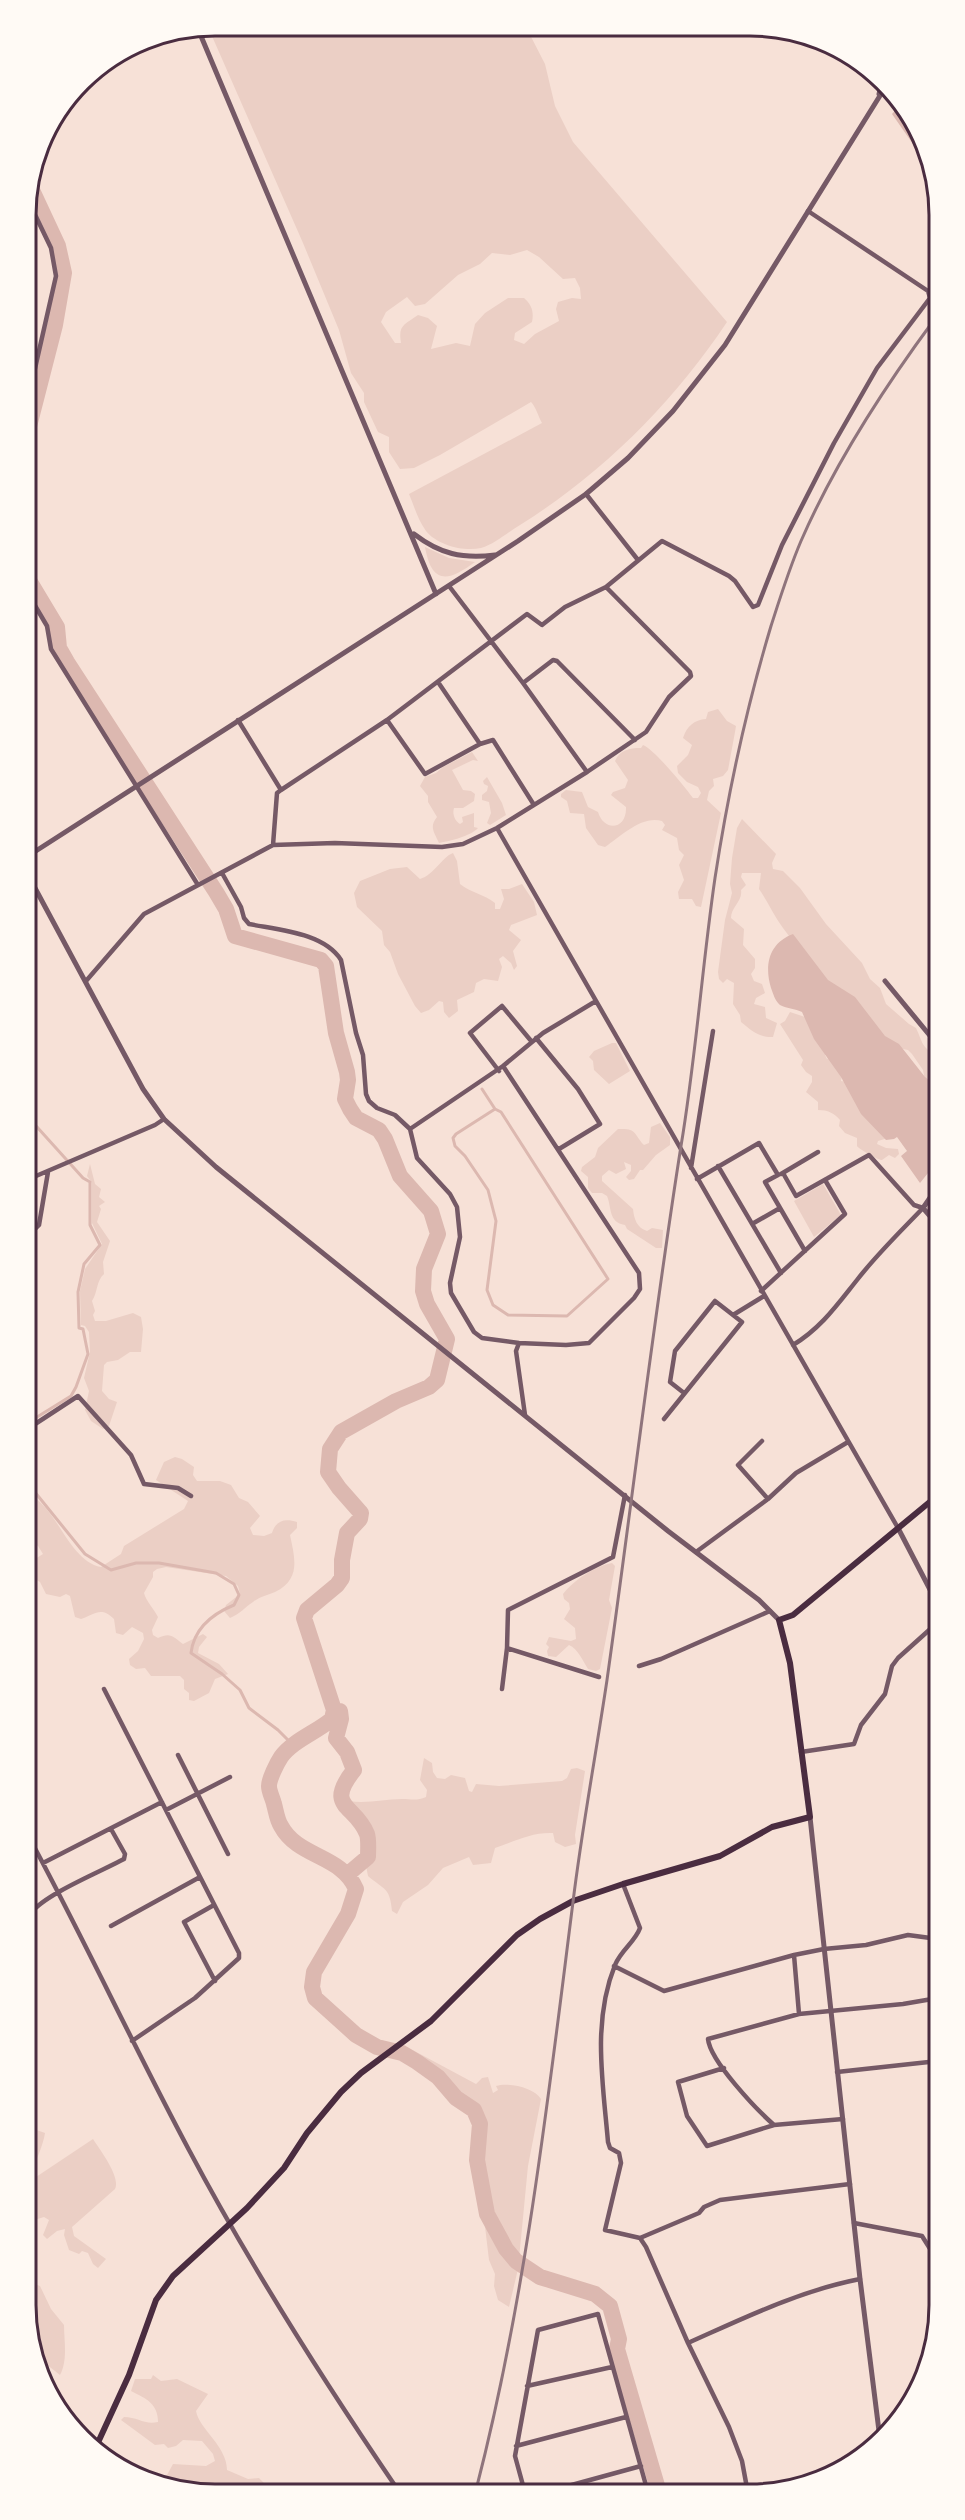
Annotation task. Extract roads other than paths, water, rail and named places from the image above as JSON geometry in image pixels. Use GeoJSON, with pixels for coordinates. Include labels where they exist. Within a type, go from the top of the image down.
{"type":"FeatureCollection","features":[{"type":"Feature","properties":{"kind":"main road"},"geometry":{"type":"LineString","coordinates":[[99,2441],[129,2375],[156,2300],[173,2276],[284,2168],[313,2126],[341,2092],[361,2073],[431,2021],[517,1935],[540,1918],[573,1901],[720,1856],[772,1827],[810,1817],[790,1663],[779,1620],[793,1615],[929,1503]]}},
{"type":"Feature","properties":{"kind":"street"},"geometry":{"type":"LineString","coordinates":[[201,37],[413,534],[436,594]]}},
{"type":"Feature","properties":{"kind":"street"},"geometry":{"type":"LineString","coordinates":[[877,101],[879,91]]}},
{"type":"Feature","properties":{"kind":"street"},"geometry":{"type":"LineString","coordinates":[[36,851],[496,555],[586,494],[628,458],[673,411],[725,345],[882,94]]}},
{"type":"Feature","properties":{"kind":"street"},"geometry":{"type":"LineString","coordinates":[[808,211],[928,291],[929,294]]}},
{"type":"Feature","properties":{"kind":"street"},"geometry":{"type":"LineString","coordinates":[[36,217],[51,248],[56,276],[36,367]]}},
{"type":"Feature","properties":{"kind":"street"},"geometry":{"type":"LineString","coordinates":[[273,845],[277,794],[281,790],[387,720],[527,614],[542,625],[565,607],[606,586],[662,541],[729,576],[756,608],[782,545],[834,443],[877,368],[929,299]]}},
{"type":"Feature","properties":{"kind":"street"},"geometry":{"type":"LineString","coordinates":[[586,494],[638,560]]}},
{"type":"Feature","properties":{"kind":"street"},"geometry":{"type":"LineString","coordinates":[[413,534],[431,547],[449,554],[465,557],[496,555]]}},
{"type":"Feature","properties":{"kind":"street"},"geometry":{"type":"LineString","coordinates":[[449,586],[523,682],[587,772]]}},
{"type":"Feature","properties":{"kind":"street"},"geometry":{"type":"LineString","coordinates":[[86,981],[144,914],[273,845],[335,843],[442,847],[463,844],[497,828],[635,740],[650,727],[669,697],[691,676],[690,672],[606,586]]}},
{"type":"Feature","properties":{"kind":"street"},"geometry":{"type":"LineString","coordinates":[[36,607],[47,626],[51,649],[198,885]]}},
{"type":"Feature","properties":{"kind":"street"},"geometry":{"type":"LineString","coordinates":[[523,682],[553,660],[557,660],[635,740]]}},
{"type":"Feature","properties":{"kind":"street"},"geometry":{"type":"LineString","coordinates":[[438,682],[480,744]]}},
{"type":"Feature","properties":{"kind":"street"},"geometry":{"type":"LineString","coordinates":[[238,720],[281,790]]}},
{"type":"Feature","properties":{"kind":"street"},"geometry":{"type":"LineString","coordinates":[[387,720],[425,774],[480,744],[493,740],[534,805]]}},
{"type":"Feature","properties":{"kind":"street"},"geometry":{"type":"LineString","coordinates":[[497,828],[794,1345],[898,1528],[929,1588]]}},
{"type":"Feature","properties":{"kind":"street"},"geometry":{"type":"LineString","coordinates":[[222,873],[249,924],[318,940],[335,950],[341,960],[356,1034],[363,1055],[366,1094],[369,1101],[377,1108],[395,1115],[410,1129],[417,1158],[450,1194],[457,1207],[460,1237],[450,1283],[451,1293],[474,1332],[482,1338],[519,1343],[566,1345],[589,1343],[639,1289],[639,1273],[560,1149],[503,1066]]}},
{"type":"Feature","properties":{"kind":"street"},"geometry":{"type":"LineString","coordinates":[[36,890],[122,1052],[143,1089],[164,1119],[216,1167],[779,1620]]}},
{"type":"Feature","properties":{"kind":"street"},"geometry":{"type":"LineString","coordinates":[[885,981],[929,1034]]}},
{"type":"Feature","properties":{"kind":"street"},"geometry":{"type":"LineString","coordinates":[[410,1129],[499,1071],[534,1040],[596,1001]]}},
{"type":"Feature","properties":{"kind":"street"},"geometry":{"type":"LineString","coordinates":[[499,1071],[470,1033],[502,1006],[578,1089],[600,1124],[560,1149]]}},
{"type":"Feature","properties":{"kind":"street"},"geometry":{"type":"LineString","coordinates":[[691,1168],[713,1031]]}},
{"type":"Feature","properties":{"kind":"street"},"geometry":{"type":"LineString","coordinates":[[36,1176],[164,1119]]}},
{"type":"Feature","properties":{"kind":"street"},"geometry":{"type":"LineString","coordinates":[[697,1179],[759,1143],[796,1196],[869,1155],[914,1205],[923,1208],[929,1215]]}},
{"type":"Feature","properties":{"kind":"street"},"geometry":{"type":"LineString","coordinates":[[805,1251],[765,1182],[818,1152]]}},
{"type":"Feature","properties":{"kind":"street"},"geometry":{"type":"LineString","coordinates":[[718,1166],[780,1274]]}},
{"type":"Feature","properties":{"kind":"street"},"geometry":{"type":"LineString","coordinates":[[36,1228],[39,1225],[48,1172]]}},
{"type":"Feature","properties":{"kind":"street"},"geometry":{"type":"LineString","coordinates":[[733,1315],[763,1294],[780,1274],[845,1214],[825,1180]]}},
{"type":"Feature","properties":{"kind":"street"},"geometry":{"type":"LineString","coordinates":[[794,1345],[816,1330],[829,1316],[858,1279],[929,1199]]}},
{"type":"Feature","properties":{"kind":"street"},"geometry":{"type":"LineString","coordinates":[[752,1224],[780,1208]]}},
{"type":"Feature","properties":{"kind":"street"},"geometry":{"type":"LineString","coordinates":[[664,1419],[742,1322],[715,1300],[675,1351],[670,1382],[684,1394]]}},
{"type":"Feature","properties":{"kind":"street"},"geometry":{"type":"LineString","coordinates":[[519,1343],[516,1351],[525,1415]]}},
{"type":"Feature","properties":{"kind":"street"},"geometry":{"type":"LineString","coordinates":[[36,1423],[78,1396],[131,1455],[144,1484],[178,1488],[190,1496]]}},
{"type":"Feature","properties":{"kind":"street"},"geometry":{"type":"LineString","coordinates":[[762,1441],[738,1465],[768,1499]]}},
{"type":"Feature","properties":{"kind":"street"},"geometry":{"type":"LineString","coordinates":[[696,1552],[768,1499],[802,1469],[848,1442]]}},
{"type":"Feature","properties":{"kind":"street"},"geometry":{"type":"LineString","coordinates":[[502,1689],[507,1648],[508,1610],[613,1557],[625,1495]]}},
{"type":"Feature","properties":{"kind":"street"},"geometry":{"type":"LineString","coordinates":[[639,1666],[662,1659],[770,1611]]}},
{"type":"Feature","properties":{"kind":"street"},"geometry":{"type":"LineString","coordinates":[[801,1752],[854,1744],[861,1725],[885,1694],[892,1666],[929,1630]]}},
{"type":"Feature","properties":{"kind":"street"},"geometry":{"type":"LineString","coordinates":[[507,1648],[599,1677]]}},
{"type":"Feature","properties":{"kind":"street"},"geometry":{"type":"LineString","coordinates":[[104,1689],[239,1953],[239,1958],[195,1999],[132,2041]]}},
{"type":"Feature","properties":{"kind":"street"},"geometry":{"type":"LineString","coordinates":[[178,1755],[228,1854]]}},
{"type":"Feature","properties":{"kind":"street"},"geometry":{"type":"LineString","coordinates":[[166,1810],[230,1777]]}},
{"type":"Feature","properties":{"kind":"street"},"geometry":{"type":"LineString","coordinates":[[43,1863],[162,1802]]}},
{"type":"Feature","properties":{"kind":"street"},"geometry":{"type":"LineString","coordinates":[[810,1817],[860,2279],[879,2430]]}},
{"type":"Feature","properties":{"kind":"street"},"geometry":{"type":"LineString","coordinates":[[36,1907],[124,1859],[125,1854],[111,1829]]}},
{"type":"Feature","properties":{"kind":"street"},"geometry":{"type":"LineString","coordinates":[[36,1850],[132,2041],[229,2223],[294,2330],[394,2484]]}},
{"type":"Feature","properties":{"kind":"street"},"geometry":{"type":"LineString","coordinates":[[111,1926],[200,1877]]}},
{"type":"Feature","properties":{"kind":"street"},"geometry":{"type":"LineString","coordinates":[[623,1884],[640,1928],[637,1936],[621,1952],[606,1991],[601,2037],[601,2063],[608,2142],[610,2148],[619,2153],[621,2163],[606,2230],[640,2238],[699,2213],[704,2207],[720,2200],[850,2184]]}},
{"type":"Feature","properties":{"kind":"street"},"geometry":{"type":"LineString","coordinates":[[214,1905],[184,1922],[215,1981]]}},
{"type":"Feature","properties":{"kind":"street"},"geometry":{"type":"LineString","coordinates":[[614,1966],[664,1991],[794,1955],[877,1943],[908,1935],[929,1938]]}},
{"type":"Feature","properties":{"kind":"street"},"geometry":{"type":"LineString","coordinates":[[794,1955],[799,2014]]}},
{"type":"Feature","properties":{"kind":"street"},"geometry":{"type":"LineString","coordinates":[[774,2125],[711,2053],[708,2039],[799,2014],[929,2000]]}},
{"type":"Feature","properties":{"kind":"street"},"geometry":{"type":"LineString","coordinates":[[837,2072],[929,2062]]}},
{"type":"Feature","properties":{"kind":"street"},"geometry":{"type":"LineString","coordinates":[[724,2068],[678,2082],[687,2116],[707,2146],[774,2125],[843,2119]]}},
{"type":"Feature","properties":{"kind":"street"},"geometry":{"type":"LineString","coordinates":[[854,2223],[921,2236],[929,2245]]}},
{"type":"Feature","properties":{"kind":"street"},"geometry":{"type":"LineString","coordinates":[[640,2238],[729,2427],[742,2461],[746,2484]]}},
{"type":"Feature","properties":{"kind":"street"},"geometry":{"type":"LineString","coordinates":[[688,2343],[798,2295],[860,2279]]}},
{"type":"Feature","properties":{"kind":"street"},"geometry":{"type":"LineString","coordinates":[[523,2484],[515,2456],[538,2330],[597,2314],[646,2484]]}},
{"type":"Feature","properties":{"kind":"street"},"geometry":{"type":"LineString","coordinates":[[527,2386],[612,2367]]}},
{"type":"Feature","properties":{"kind":"street"},"geometry":{"type":"LineString","coordinates":[[516,2446],[626,2417]]}},
{"type":"Feature","properties":{"kind":"street"},"geometry":{"type":"LineString","coordinates":[[574,2484],[641,2466]]}},
{"type":"Feature","properties":{"kind":"waterway"},"geometry":{"type":"LineString","coordinates":[[36,399],[55,325],[64,273],[58,246],[37,200]]}},
{"type":"Feature","properties":{"kind":"waterway"},"geometry":{"type":"LineString","coordinates":[[36,592],[57,627],[59,648],[67,662],[216,892],[226,909],[235,936],[321,960],[326,966],[336,1033],[347,1072],[345,1099],[356,1118],[379,1130],[400,1176],[431,1211],[438,1234],[424,1269],[423,1291],[427,1304],[447,1339],[437,1380],[429,1387],[396,1401],[341,1432],[330,1449],[328,1472],[361,1513],[360,1519],[347,1533],[342,1560],[342,1578],[307,1610],[304,1618],[334,1710],[332,1719],[286,1751],[275,1767],[269,1788],[278,1821],[289,1836],[298,1845],[341,1869],[356,1889],[348,1914],[314,1972],[312,1987],[315,1998],[356,2035],[377,2047],[402,2053],[417,2062],[438,2077],[456,2098],[474,2110],[480,2124],[477,2160],[487,2214],[506,2249],[516,2261],[540,2277],[595,2294],[610,2306],[619,2339],[617,2349],[657,2484]]}},
{"type":"Feature","properties":{"kind":"waterway"},"geometry":{"type":"LineString","coordinates":[[482,1089],[495,1109],[453,1138],[455,1146],[465,1156],[488,1190],[496,1221],[487,1290],[493,1305],[508,1315],[567,1316],[608,1279],[501,1112],[495,1109]]}},
{"type":"Feature","properties":{"kind":"waterway"},"geometry":{"type":"LineString","coordinates":[[36,1126],[83,1178],[90,1182],[90,1225],[100,1245],[84,1264],[78,1292],[79,1328],[83,1329],[88,1354],[76,1387],[71,1396],[36,1418]]}},
{"type":"Feature","properties":{"kind":"waterway"},"geometry":{"type":"LineString","coordinates":[[36,1493],[85,1554],[111,1570],[136,1563],[159,1563],[216,1573],[234,1584],[239,1595],[234,1605],[205,1623],[196,1636],[191,1653],[222,1674],[240,1690],[249,1708],[278,1730],[293,1745]]}},
{"type":"Feature","properties":{"kind":"waterway"},"geometry":{"type":"LineString","coordinates":[[340,1711],[341,1719],[336,1738],[347,1752],[354,1770],[345,1782],[342,1799],[362,1824],[368,1842],[368,1857],[348,1874]]}},
{"type":"Feature","properties":{"kind":"railway"},"geometry":{"type":"LineString","coordinates":[[477,2484],[509,2344],[534,2198],[577,1874],[607,1680],[661,1279],[686,1113],[715,878],[732,783],[762,657],[781,594],[801,541],[829,483],[861,427],[929,327]]}}]}
